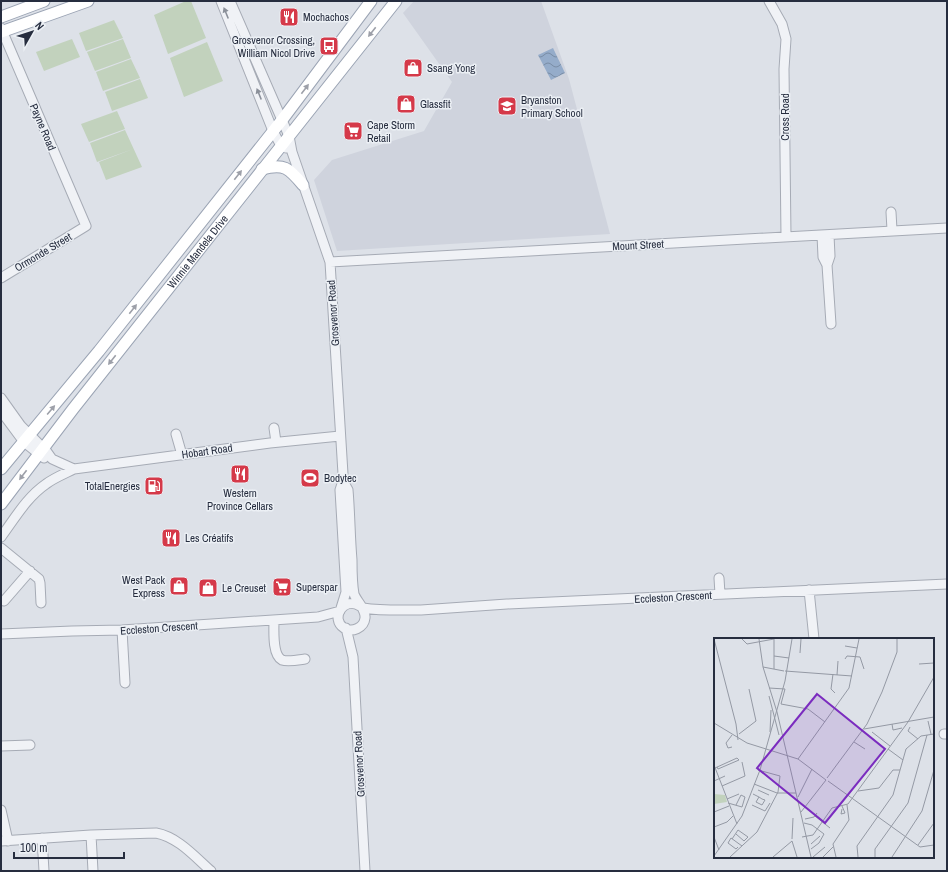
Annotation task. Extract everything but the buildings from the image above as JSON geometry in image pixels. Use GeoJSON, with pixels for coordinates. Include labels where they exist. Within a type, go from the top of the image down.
{"type":"FeatureCollection","features":[{"type":"Feature","properties":{"kind":"main road"},"geometry":{"type":"LineString","coordinates":[[1,17],[44,1]]}},
{"type":"Feature","properties":{"kind":"main road"},"geometry":{"type":"LineString","coordinates":[[2,31],[88,1]]}},
{"type":"Feature","properties":{"kind":"main road","name":"Winnie Mandela Drive"},"geometry":{"type":"LineString","coordinates":[[1,469],[99,351],[282,120],[373,1]]}},
{"type":"Feature","properties":{"kind":"main road","name":"Winnie Mandela Drive"},"geometry":{"type":"LineString","coordinates":[[1,504],[262,169],[396,1]]}},
{"type":"Feature","properties":{"kind":"main road"},"geometry":{"type":"LineString","coordinates":[[262,169],[274,166],[285,168],[291,171],[303,185]]}},
{"type":"Feature","properties":{"kind":"street"},"geometry":{"type":"LineString","coordinates":[[221,1],[273,131],[281,146],[292,152]]}},
{"type":"Feature","properties":{"kind":"street","name":"Grosvenor Road"},"geometry":{"type":"LineString","coordinates":[[230,1],[289,136],[292,152],[330,262],[343,481],[340,490],[346,592],[341,609]]}},
{"type":"Feature","properties":{"kind":"street","name":"Cross Road"},"geometry":{"type":"LineString","coordinates":[[769,1],[782,24],[786,39],[784,69],[786,236]]}},
{"type":"Feature","properties":{"kind":"street","name":"Payne Road"},"geometry":{"type":"LineString","coordinates":[[2,31],[86,226]]}},
{"type":"Feature","properties":{"kind":"street"},"geometry":{"type":"LineString","coordinates":[[891,212],[892,230]]}},
{"type":"Feature","properties":{"kind":"street","name":"Ormonde Street"},"geometry":{"type":"LineString","coordinates":[[1,278],[86,226]]}},
{"type":"Feature","properties":{"kind":"street","name":"Mount Street"},"geometry":{"type":"LineString","coordinates":[[330,262],[947,228]]}},
{"type":"Feature","properties":{"kind":"street"},"geometry":{"type":"LineString","coordinates":[[826,235],[830,251],[827,265],[831,324]]}},
{"type":"Feature","properties":{"kind":"street"},"geometry":{"type":"LineString","coordinates":[[1,398],[21,426],[26,439]]}},
{"type":"Feature","properties":{"kind":"street"},"geometry":{"type":"LineString","coordinates":[[1,411],[26,439],[41,452],[44,458],[52,459],[74,469]]}},
{"type":"Feature","properties":{"kind":"street"},"geometry":{"type":"LineString","coordinates":[[274,428],[276,442]]}},
{"type":"Feature","properties":{"kind":"street"},"geometry":{"type":"LineString","coordinates":[[176,434],[182,455]]}},
{"type":"Feature","properties":{"kind":"street","name":"Hobart Road"},"geometry":{"type":"LineString","coordinates":[[1,537],[22,508],[38,490],[54,478],[74,469],[276,442],[340,436]]}},
{"type":"Feature","properties":{"kind":"street","name":"Grosvenor Road"},"geometry":{"type":"LineString","coordinates":[[343,481],[348,490],[354,594],[361,607]]}},
{"type":"Feature","properties":{"kind":"street"},"geometry":{"type":"LineString","coordinates":[[1,548],[40,580],[41,603]]}},
{"type":"Feature","properties":{"kind":"street"},"geometry":{"type":"LineString","coordinates":[[4,601],[30,571]]}},
{"type":"Feature","properties":{"kind":"street"},"geometry":{"type":"LineString","coordinates":[[719,578],[720,594]]}},
{"type":"Feature","properties":{"kind":"street","name":"Eccleston Crescent"},"geometry":{"type":"LineString","coordinates":[[361,607],[373,610],[400,610],[947,584]]}},
{"type":"Feature","properties":{"kind":"street"},"geometry":{"type":"LineString","coordinates":[[809,590],[814,638]]}},
{"type":"Feature","properties":{"kind":"street"},"geometry":{"type":"LineString","coordinates":[[348,604],[356,604],[361,607],[365,613],[364,623],[358,629],[352,630],[343,626],[339,619],[341,609],[348,604]]}},
{"type":"Feature","properties":{"kind":"street","name":"Eccleston Crescent"},"geometry":{"type":"LineString","coordinates":[[1,634],[122,630],[318,617],[341,609]]}},
{"type":"Feature","properties":{"kind":"street","name":"Eccleston Crescent"},"geometry":{"type":"LineString","coordinates":[[364,623],[374,617],[400,610]]}},
{"type":"Feature","properties":{"kind":"street","name":"Eccleston Crescent"},"geometry":{"type":"LineString","coordinates":[[318,617],[343,626]]}},
{"type":"Feature","properties":{"kind":"street"},"geometry":{"type":"LineString","coordinates":[[274,620],[276,654],[281,660],[305,660]]}},
{"type":"Feature","properties":{"kind":"street","name":"Grosvenor Road"},"geometry":{"type":"LineString","coordinates":[[364,623],[357,635],[353,657],[365,871]]}},
{"type":"Feature","properties":{"kind":"street","name":"Grosvenor Road"},"geometry":{"type":"LineString","coordinates":[[343,626],[353,657]]}},
{"type":"Feature","properties":{"kind":"street"},"geometry":{"type":"LineString","coordinates":[[122,630],[125,683]]}},
{"type":"Feature","properties":{"kind":"street"},"geometry":{"type":"LineString","coordinates":[[1,746],[30,745]]}},
{"type":"Feature","properties":{"kind":"street"},"geometry":{"type":"LineString","coordinates":[[1,810],[4,841],[149,832],[164,834],[181,845],[211,871]]}},
{"type":"Feature","properties":{"kind":"street"},"geometry":{"type":"LineString","coordinates":[[91,835],[93,871]]}},
{"type":"Feature","properties":{"kind":"street"},"geometry":{"type":"LineString","coordinates":[[42,838],[44,871]]}},
{"type":"Feature","properties":{"kind":"shaded area","name":"Bryanston Primary School"},"geometry":{"type":"Polygon","coordinates":[[[414,1],[541,1],[569,79],[610,234],[337,251],[314,180],[332,160],[424,131],[452,82],[403,13],[414,1]]]}},
{"type":"Feature","properties":{"kind":"green space"},"geometry":{"type":"Polygon","coordinates":[[[186,1],[191,1],[206,38],[168,54],[154,15],[186,1]]]}},
{"type":"Feature","properties":{"kind":"green space"},"geometry":{"type":"Polygon","coordinates":[[[114,20],[123,38],[86,51],[79,33],[114,20]]]}},
{"type":"Feature","properties":{"kind":"green space"},"geometry":{"type":"Polygon","coordinates":[[[72,39],[80,57],[44,71],[36,52],[72,39]]]}},
{"type":"Feature","properties":{"kind":"green space"},"geometry":{"type":"Polygon","coordinates":[[[123,39],[131,58],[95,71],[87,52],[123,39]]]}},
{"type":"Feature","properties":{"kind":"green space"},"geometry":{"type":"Polygon","coordinates":[[[207,42],[223,81],[184,97],[170,58],[207,42]]]}},
{"type":"Feature","properties":{"kind":"green space"},"geometry":{"type":"Polygon","coordinates":[[[131,59],[140,78],[103,91],[96,72],[131,59]]]}},
{"type":"Feature","properties":{"kind":"green space"},"geometry":{"type":"Polygon","coordinates":[[[140,79],[148,98],[112,111],[105,92],[140,79]]]}},
{"type":"Feature","properties":{"kind":"green space"},"geometry":{"type":"Polygon","coordinates":[[[117,111],[125,129],[89,142],[81,124],[117,111]]]}},
{"type":"Feature","properties":{"kind":"green space"},"geometry":{"type":"Polygon","coordinates":[[[125,130],[142,167],[106,180],[99,162],[133,149],[97,162],[90,143],[125,130]]]}},
{"type":"Feature","properties":{"kind":"water"},"geometry":{"type":"Polygon","coordinates":[[[553,48],[565,73],[551,80],[538,55],[553,48]]]}},
{"type":"Feature","properties":{"kind":"place","name":"Mochachos"},"geometry":{"type":"Point","coordinates":[289,17]}},
{"type":"Feature","properties":{"kind":"place","name":"Grosvenor Crossing, William Nicol Drive"},"geometry":{"type":"Point","coordinates":[329,46]}},
{"type":"Feature","properties":{"kind":"place","name":"Ssang Yong"},"geometry":{"type":"Point","coordinates":[413,68]}},
{"type":"Feature","properties":{"kind":"place","name":"Glassfit"},"geometry":{"type":"Point","coordinates":[406,104]}},
{"type":"Feature","properties":{"kind":"place","name":"Bryanston Primary School"},"geometry":{"type":"Point","coordinates":[507,106]}},
{"type":"Feature","properties":{"kind":"place","name":"Cape Storm Retail"},"geometry":{"type":"Point","coordinates":[353,131]}},
{"type":"Feature","properties":{"kind":"place","name":"Western Province Cellars"},"geometry":{"type":"Point","coordinates":[240,474]}},
{"type":"Feature","properties":{"kind":"place","name":"Bodytec"},"geometry":{"type":"Point","coordinates":[310,478]}},
{"type":"Feature","properties":{"kind":"place","name":"TotalEnergies"},"geometry":{"type":"Point","coordinates":[154,486]}},
{"type":"Feature","properties":{"kind":"place","name":"Les Créatifs"},"geometry":{"type":"Point","coordinates":[171,538]}},
{"type":"Feature","properties":{"kind":"place","name":"West Pack Express"},"geometry":{"type":"Point","coordinates":[179,586]}},
{"type":"Feature","properties":{"kind":"place","name":"Superspar"},"geometry":{"type":"Point","coordinates":[282,587]}},
{"type":"Feature","properties":{"kind":"place","name":"Le Creuset"},"geometry":{"type":"Point","coordinates":[208,588]}}]}
